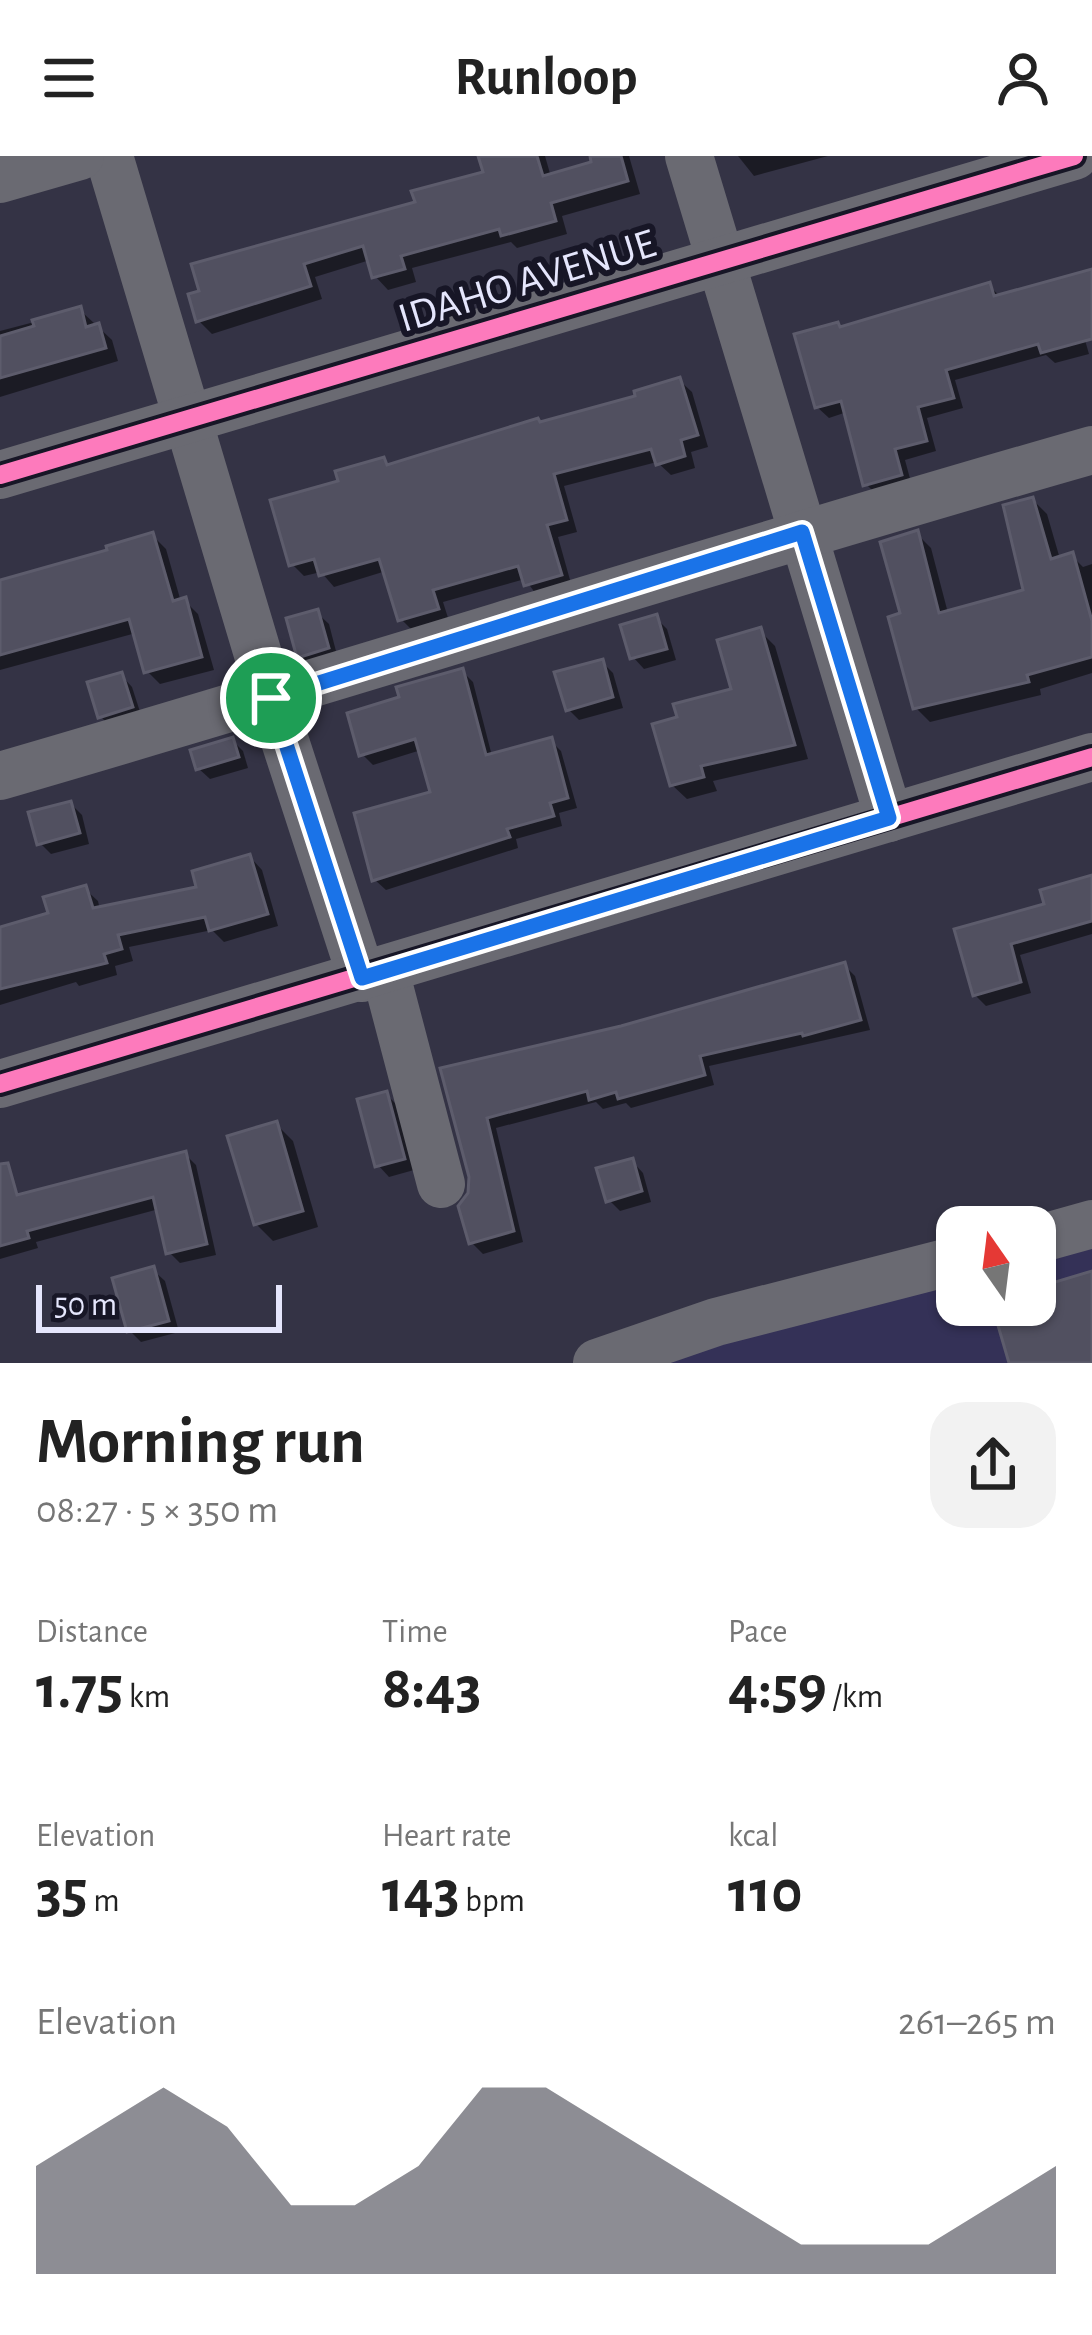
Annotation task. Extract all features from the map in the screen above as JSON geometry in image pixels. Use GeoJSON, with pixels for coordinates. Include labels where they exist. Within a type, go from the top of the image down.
{"type":"FeatureCollection","features":[{"type":"Feature","properties":{"kind":"street"},"geometry":{"type":"LineString","coordinates":[[0,179],[80,156]]}},
{"type":"Feature","properties":{"kind":"street"},"geometry":{"type":"LineString","coordinates":[[109,156],[271,698],[373,975],[441,1184]]}},
{"type":"Feature","properties":{"kind":"street"},"geometry":{"type":"LineString","coordinates":[[689,156],[889,818]]}},
{"type":"Feature","properties":{"kind":"street","name":"IDAHO AVENUE"},"geometry":{"type":"LineString","coordinates":[[0,475],[1074,156]]}},
{"type":"Feature","properties":{"kind":"street"},"geometry":{"type":"LineString","coordinates":[[0,776],[271,698],[802,532],[1092,450]]}},
{"type":"Feature","properties":{"kind":"street"},"geometry":{"type":"LineString","coordinates":[[0,1084],[1092,757]]}},
{"type":"Feature","properties":{"kind":"street"},"geometry":{"type":"LineString","coordinates":[[1056,1234],[1092,1224]]}},
{"type":"Feature","properties":{"kind":"street"},"geometry":{"type":"LineString","coordinates":[[597,1363],[716,1322],[936,1265]]}},
{"type":"Feature","properties":{"kind":"shaded area"},"geometry":{"type":"Polygon","coordinates":[[[1092,1233],[1092,1363],[651,1363],[936,1279],[936,1326],[1056,1326],[1056,1244],[1092,1233]]]}},
{"type":"Feature","properties":{"kind":"building"},"geometry":{"type":"Polygon","coordinates":[[[478,156],[537,156],[543,176],[591,162],[590,156],[621,156],[628,181],[551,203],[556,221],[501,236],[499,229],[401,256],[405,269],[372,278],[363,246],[304,264],[311,286],[196,322],[188,294],[199,291],[191,264],[415,202],[411,191],[483,172],[478,156]]]}},
{"type":"Feature","properties":{"kind":"building"},"geometry":{"type":"Polygon","coordinates":[[[1092,269],[1092,339],[1041,353],[1038,344],[946,370],[954,398],[918,407],[927,441],[895,449],[902,475],[863,486],[841,401],[815,408],[794,334],[838,322],[840,327],[990,282],[994,296],[1092,269]]]}},
{"type":"Feature","properties":{"kind":"building"},"geometry":{"type":"Polygon","coordinates":[[[81,306],[86,327],[99,323],[106,348],[0,378],[0,336],[34,326],[32,320],[81,306]]]}},
{"type":"Feature","properties":{"kind":"building"},"geometry":{"type":"Polygon","coordinates":[[[680,377],[698,435],[681,440],[685,456],[656,465],[651,449],[554,474],[567,520],[547,525],[562,575],[524,586],[518,566],[433,590],[439,609],[398,621],[379,559],[319,576],[314,559],[289,566],[270,500],[338,481],[335,471],[384,457],[387,465],[538,418],[540,422],[635,396],[634,391],[680,377]]]}},
{"type":"Feature","properties":{"kind":"building"},"geometry":{"type":"Polygon","coordinates":[[[1033,497],[1051,559],[1073,552],[1092,621],[1092,657],[1027,675],[1029,682],[913,709],[888,617],[900,613],[880,542],[918,530],[939,613],[1023,590],[1003,505],[1033,497]]]}},
{"type":"Feature","properties":{"kind":"building"},"geometry":{"type":"Polygon","coordinates":[[[153,532],[173,601],[186,597],[202,657],[144,673],[129,619],[0,655],[0,580],[153,532]]]}},
{"type":"Feature","properties":{"kind":"building"},"geometry":{"type":"Polygon","coordinates":[[[318,609],[329,648],[297,658],[286,618],[318,609]]]}},
{"type":"Feature","properties":{"kind":"building"},"geometry":{"type":"Polygon","coordinates":[[[657,614],[667,649],[630,659],[620,625],[657,614]]]}},
{"type":"Feature","properties":{"kind":"building"},"geometry":{"type":"Polygon","coordinates":[[[761,627],[795,745],[701,766],[704,777],[670,786],[652,724],[677,717],[673,704],[731,689],[717,640],[761,627]]]}},
{"type":"Feature","properties":{"kind":"building"},"geometry":{"type":"Polygon","coordinates":[[[603,659],[613,697],[566,711],[554,672],[603,659]]]}},
{"type":"Feature","properties":{"kind":"building"},"geometry":{"type":"Polygon","coordinates":[[[463,668],[486,755],[552,737],[568,798],[550,803],[554,816],[507,829],[510,837],[372,881],[354,813],[430,792],[415,739],[359,756],[347,713],[399,697],[396,687],[463,668]]]}},
{"type":"Feature","properties":{"kind":"building"},"geometry":{"type":"Polygon","coordinates":[[[122,672],[133,707],[98,718],[87,682],[122,672]]]}},
{"type":"Feature","properties":{"kind":"building"},"geometry":{"type":"Polygon","coordinates":[[[233,737],[239,757],[196,770],[190,750],[233,737]]]}},
{"type":"Feature","properties":{"kind":"building"},"geometry":{"type":"Polygon","coordinates":[[[71,801],[80,833],[37,845],[28,812],[71,801]]]}},
{"type":"Feature","properties":{"kind":"building"},"geometry":{"type":"Polygon","coordinates":[[[250,854],[268,914],[209,931],[205,917],[118,935],[122,949],[104,954],[107,963],[0,989],[0,927],[48,913],[43,897],[86,885],[93,908],[196,887],[192,871],[250,854]]]}},
{"type":"Feature","properties":{"kind":"building"},"geometry":{"type":"Polygon","coordinates":[[[1092,875],[1092,921],[1011,944],[1021,982],[973,996],[954,929],[1044,904],[1040,890],[1092,875]]]}},
{"type":"Feature","properties":{"kind":"building"},"geometry":{"type":"Polygon","coordinates":[[[845,962],[861,1020],[700,1056],[705,1075],[618,1099],[616,1092],[589,1100],[587,1091],[487,1118],[514,1231],[469,1244],[458,1206],[468,1193],[469,1177],[440,1068],[621,1026],[845,962]]]}},
{"type":"Feature","properties":{"kind":"building"},"geometry":{"type":"Polygon","coordinates":[[[387,1091],[405,1159],[375,1167],[357,1099],[387,1091]]]}},
{"type":"Feature","properties":{"kind":"building"},"geometry":{"type":"Polygon","coordinates":[[[277,1121],[303,1211],[254,1225],[227,1136],[277,1121]]]}},
{"type":"Feature","properties":{"kind":"building"},"geometry":{"type":"Polygon","coordinates":[[[186,1151],[207,1244],[166,1254],[153,1197],[27,1231],[29,1238],[0,1246],[0,1164],[8,1163],[17,1195],[186,1151]]]}},
{"type":"Feature","properties":{"kind":"building"},"geometry":{"type":"Polygon","coordinates":[[[633,1158],[642,1191],[606,1202],[596,1168],[633,1158]]]}},
{"type":"Feature","properties":{"kind":"building"},"geometry":{"type":"Polygon","coordinates":[[[154,1266],[169,1321],[127,1332],[112,1278],[154,1266]]]}},
{"type":"Feature","properties":{"kind":"building"},"geometry":{"type":"Polygon","coordinates":[[[1092,1271],[1092,1363],[1009,1363],[998,1326],[1056,1326],[1056,1282],[1092,1271]]]}},
{"type":"Feature","properties":{"kind":"cycle path"},"geometry":{"type":"LineString","coordinates":[[0,475],[1074,156]]}},
{"type":"Feature","properties":{"kind":"cycle path"},"geometry":{"type":"LineString","coordinates":[[0,1084],[1092,757]]}},
{"type":"Feature","properties":{"kind":"route"},"geometry":{"type":"LineString","coordinates":[[802,532],[889,818],[362,978],[271,698],[802,532]]}}]}
